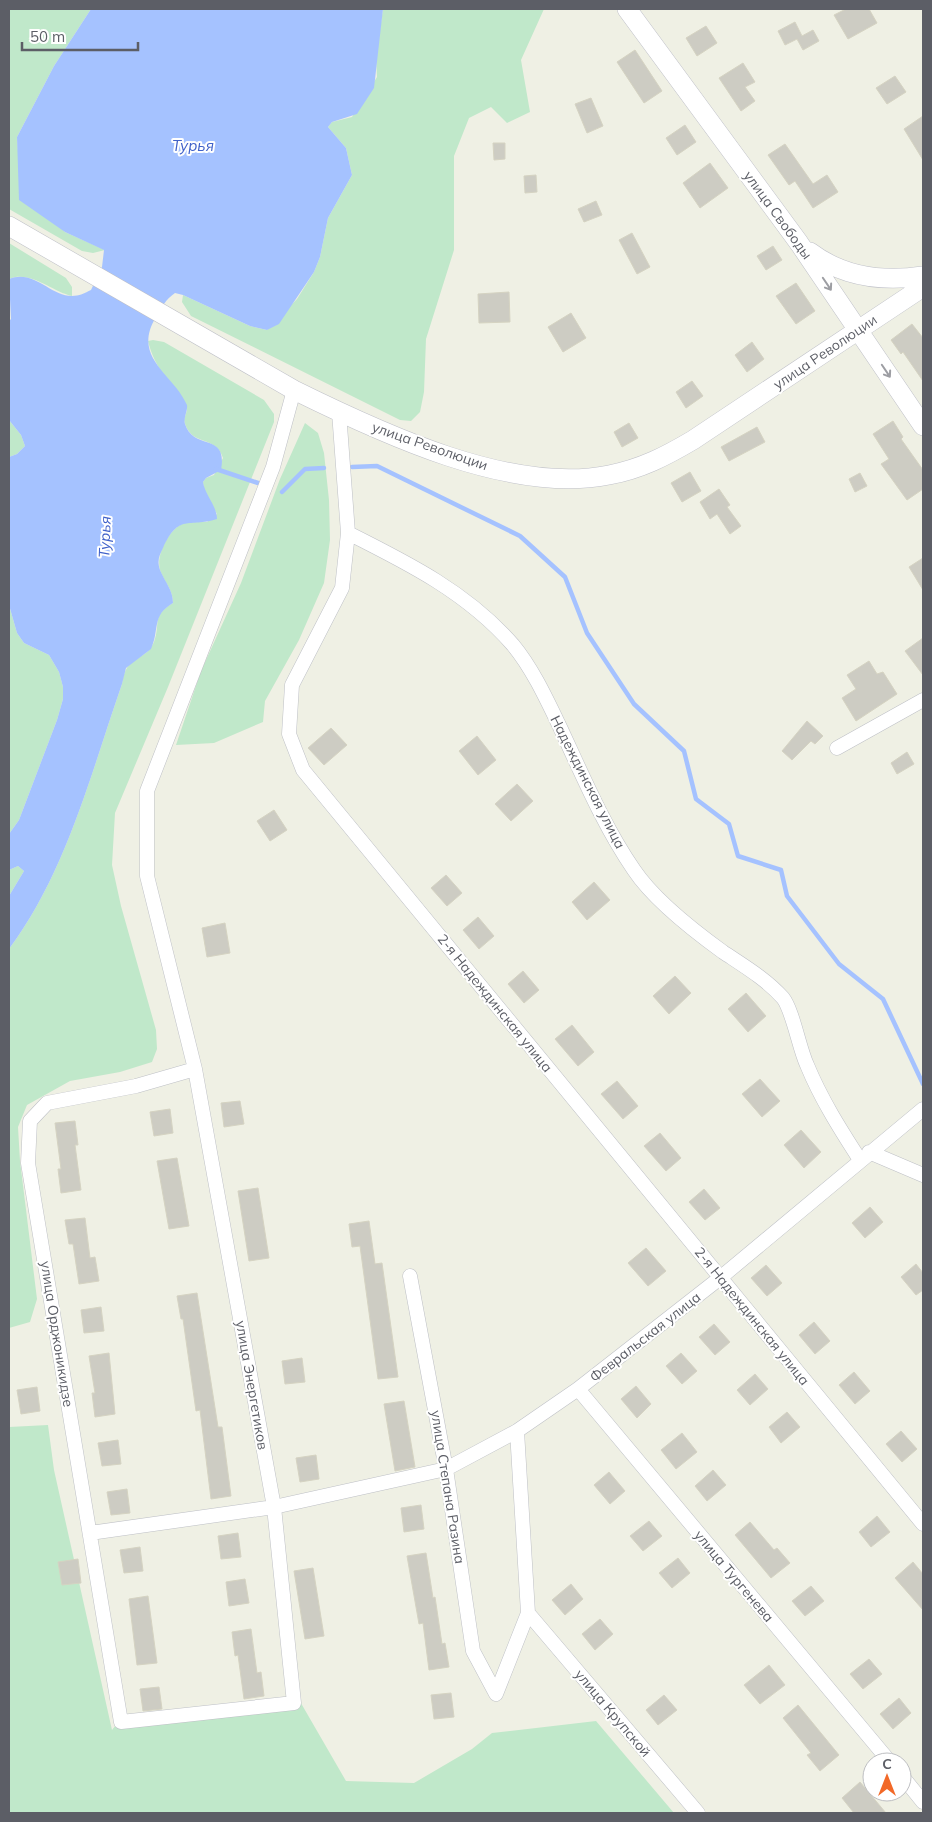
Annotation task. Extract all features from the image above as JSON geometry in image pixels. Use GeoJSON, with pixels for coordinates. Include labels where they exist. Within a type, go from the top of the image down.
{"type":"FeatureCollection","features":[{"type":"Feature","properties":{"kind":"street","name":"улица Свободы"},"geometry":{"type":"LineString","coordinates":[[627,9],[799,243],[923,426]]}},
{"type":"Feature","properties":{"kind":"street","name":"улица Революции"},"geometry":{"type":"LineString","coordinates":[[9,226],[84,271],[294,390],[338,412],[419,446],[480,466],[546,479],[608,475],[656,462],[694,440],[923,287]]}},
{"type":"Feature","properties":{"kind":"street"},"geometry":{"type":"LineString","coordinates":[[799,243],[826,264],[860,276],[899,280],[923,276]]}},
{"type":"Feature","properties":{"kind":"street","name":"улица Энергетиков"},"geometry":{"type":"LineString","coordinates":[[121,1722],[294,1703],[274,1507],[195,1069],[147,876],[147,790],[274,466],[294,390]]}},
{"type":"Feature","properties":{"kind":"street","name":"2-я Надеждинская улица"},"geometry":{"type":"LineString","coordinates":[[338,412],[348,533],[342,588],[292,685],[289,734],[303,770],[923,1524]]}},
{"type":"Feature","properties":{"kind":"street","name":"Надеждинская улица"},"geometry":{"type":"LineString","coordinates":[[348,533],[410,564],[452,591],[482,614],[514,647],[544,694],[609,829],[635,872],[662,901],[711,943],[770,984],[785,1001],[806,1064],[834,1121],[864,1156]]}},
{"type":"Feature","properties":{"kind":"street"},"geometry":{"type":"LineString","coordinates":[[838,748],[923,700]]}},
{"type":"Feature","properties":{"kind":"street","name":"улица Орджоникидзе"},"geometry":{"type":"LineString","coordinates":[[121,1722],[28,1163],[30,1121],[47,1103],[136,1086],[195,1069]]}},
{"type":"Feature","properties":{"kind":"street","name":"Февральская улица"},"geometry":{"type":"LineString","coordinates":[[90,1533],[274,1507],[446,1469],[517,1431],[578,1389],[720,1278],[864,1156],[923,1109]]}},
{"type":"Feature","properties":{"kind":"street"},"geometry":{"type":"LineString","coordinates":[[864,1156],[923,1175]]}},
{"type":"Feature","properties":{"kind":"street","name":"улица Степана Разина"},"geometry":{"type":"LineString","coordinates":[[410,1276],[446,1469],[472,1651],[496,1694],[528,1613]]}},
{"type":"Feature","properties":{"kind":"street","name":"улица Тургенева"},"geometry":{"type":"LineString","coordinates":[[578,1389],[882,1752]]}},
{"type":"Feature","properties":{"kind":"street"},"geometry":{"type":"LineString","coordinates":[[517,1431],[528,1613]]}},
{"type":"Feature","properties":{"kind":"street","name":"улица Крупской"},"geometry":{"type":"LineString","coordinates":[[528,1613],[698,1813]]}},
{"type":"Feature","properties":{"kind":"street"},"geometry":{"type":"LineString","coordinates":[[912,1788],[923,1802]]}},
{"type":"Feature","properties":{"kind":"green space"},"geometry":{"type":"Polygon","coordinates":[[[9,9],[91,9],[54,66],[17,137],[19,166],[57,225],[65,232],[105,250],[93,253],[82,251],[9,209],[9,9]]]}},
{"type":"Feature","properties":{"kind":"green space"},"geometry":{"type":"Polygon","coordinates":[[[383,9],[544,9],[521,60],[530,112],[507,123],[491,107],[469,118],[454,156],[454,250],[426,339],[424,392],[420,412],[411,421],[400,420],[191,316],[182,302],[183,295],[250,326],[267,330],[297,299],[314,272],[320,257],[328,218],[352,175],[346,148],[328,127],[332,122],[352,117],[377,77],[376,57],[383,9]]]}},
{"type":"Feature","properties":{"kind":"green space"},"geometry":{"type":"Polygon","coordinates":[[[9,243],[66,278],[72,287],[72,296],[33,279],[17,277],[9,279],[9,243]]]}},
{"type":"Feature","properties":{"kind":"green space"},"geometry":{"type":"Polygon","coordinates":[[[148,341],[164,342],[264,400],[274,414],[274,422],[168,687],[115,813],[112,865],[121,906],[156,1030],[157,1049],[152,1062],[120,1072],[70,1081],[27,1105],[18,1127],[20,1161],[37,1299],[30,1322],[9,1328],[9,949],[29,919],[62,855],[88,787],[127,667],[150,649],[156,635],[159,616],[173,603],[173,598],[159,564],[164,545],[171,533],[183,523],[207,522],[217,514],[204,492],[203,482],[206,478],[214,475],[223,458],[215,446],[197,438],[187,429],[184,420],[187,410],[155,360],[148,341]]]}},
{"type":"Feature","properties":{"kind":"green space"},"geometry":{"type":"Polygon","coordinates":[[[9,420],[21,435],[25,446],[17,454],[9,457],[9,420]]]}},
{"type":"Feature","properties":{"kind":"green space"},"geometry":{"type":"Polygon","coordinates":[[[305,423],[318,433],[324,453],[329,500],[330,540],[324,583],[299,640],[265,701],[263,722],[214,743],[176,745],[201,671],[241,583],[280,479],[305,423]]]}},
{"type":"Feature","properties":{"kind":"green space"},"geometry":{"type":"Polygon","coordinates":[[[9,605],[17,633],[24,643],[49,655],[59,672],[63,687],[63,699],[57,720],[19,820],[9,834],[9,605]]]}},
{"type":"Feature","properties":{"kind":"green space"},"geometry":{"type":"Polygon","coordinates":[[[18,866],[24,871],[9,896],[9,870],[18,866]]]}},
{"type":"Feature","properties":{"kind":"green space"},"geometry":{"type":"Polygon","coordinates":[[[48,1425],[54,1470],[112,1730],[122,1717],[298,1698],[346,1781],[414,1783],[472,1749],[492,1733],[596,1721],[674,1813],[9,1813],[9,1427],[48,1425]]]}},
{"type":"Feature","properties":{"kind":"water","name":"Турья"},"geometry":{"type":"Polygon","coordinates":[[[91,9],[383,9],[374,88],[357,114],[332,122],[328,127],[346,148],[352,175],[328,218],[320,257],[314,272],[279,324],[267,330],[250,326],[175,293],[162,307],[150,331],[148,344],[151,355],[181,394],[187,405],[185,424],[189,432],[195,438],[220,450],[222,458],[221,470],[206,478],[203,482],[217,519],[179,526],[169,537],[162,551],[159,567],[170,590],[173,603],[166,608],[159,618],[151,649],[126,668],[88,787],[62,855],[29,919],[9,949],[9,896],[24,871],[18,866],[9,870],[9,834],[19,820],[57,720],[63,699],[63,687],[59,672],[49,655],[24,643],[17,633],[9,605],[9,457],[17,454],[25,446],[21,435],[9,420],[9,321],[11,319],[9,279],[26,277],[64,295],[80,295],[91,290],[102,267],[104,250],[65,232],[19,200],[17,137],[54,66],[91,9]]]}},
{"type":"Feature","properties":{"kind":"building"},"geometry":{"type":"Polygon","coordinates":[[[846,9],[869,9],[877,23],[848,39],[834,15],[846,9]]]}},
{"type":"Feature","properties":{"kind":"building"},"geometry":{"type":"Polygon","coordinates":[[[795,22],[802,36],[813,30],[819,41],[803,50],[797,39],[785,45],[778,31],[795,22]]]}},
{"type":"Feature","properties":{"kind":"building"},"geometry":{"type":"Polygon","coordinates":[[[706,26],[717,43],[697,56],[686,38],[706,26]]]}},
{"type":"Feature","properties":{"kind":"building"},"geometry":{"type":"Polygon","coordinates":[[[635,50],[662,91],[644,103],[617,62],[635,50]]]}},
{"type":"Feature","properties":{"kind":"building"},"geometry":{"type":"Polygon","coordinates":[[[743,63],[755,82],[745,87],[755,101],[741,111],[719,78],[743,63]]]}},
{"type":"Feature","properties":{"kind":"building"},"geometry":{"type":"Polygon","coordinates":[[[895,76],[906,92],[887,104],[876,88],[895,76]]]}},
{"type":"Feature","properties":{"kind":"building"},"geometry":{"type":"Polygon","coordinates":[[[591,98],[603,126],[587,133],[575,104],[591,98]]]}},
{"type":"Feature","properties":{"kind":"building"},"geometry":{"type":"Polygon","coordinates":[[[923,116],[923,160],[904,129],[923,116]]]}},
{"type":"Feature","properties":{"kind":"building"},"geometry":{"type":"Polygon","coordinates":[[[685,125],[696,142],[677,155],[666,138],[685,125]]]}},
{"type":"Feature","properties":{"kind":"building"},"geometry":{"type":"Polygon","coordinates":[[[493,143],[505,143],[505,159],[494,160],[493,143]]]}},
{"type":"Feature","properties":{"kind":"building"},"geometry":{"type":"Polygon","coordinates":[[[785,144],[813,184],[827,175],[838,192],[813,208],[795,181],[789,185],[768,155],[785,144]]]}},
{"type":"Feature","properties":{"kind":"building"},"geometry":{"type":"Polygon","coordinates":[[[710,163],[728,188],[700,208],[683,183],[710,163]]]}},
{"type":"Feature","properties":{"kind":"building"},"geometry":{"type":"Polygon","coordinates":[[[536,175],[537,192],[525,193],[524,176],[536,175]]]}},
{"type":"Feature","properties":{"kind":"building"},"geometry":{"type":"Polygon","coordinates":[[[596,201],[602,215],[584,222],[578,209],[596,201]]]}},
{"type":"Feature","properties":{"kind":"building"},"geometry":{"type":"Polygon","coordinates":[[[632,233],[650,267],[637,274],[619,240],[632,233]]]}},
{"type":"Feature","properties":{"kind":"building"},"geometry":{"type":"Polygon","coordinates":[[[773,246],[782,260],[766,270],[757,256],[773,246]]]}},
{"type":"Feature","properties":{"kind":"building"},"geometry":{"type":"Polygon","coordinates":[[[796,283],[815,311],[796,324],[776,296],[796,283]]]}},
{"type":"Feature","properties":{"kind":"building"},"geometry":{"type":"Polygon","coordinates":[[[509,292],[510,322],[479,323],[478,294],[509,292]]]}},
{"type":"Feature","properties":{"kind":"building"},"geometry":{"type":"Polygon","coordinates":[[[571,313],[586,338],[563,352],[548,327],[571,313]]]}},
{"type":"Feature","properties":{"kind":"building"},"geometry":{"type":"Polygon","coordinates":[[[912,324],[923,338],[923,381],[903,352],[901,354],[891,340],[912,324]]]}},
{"type":"Feature","properties":{"kind":"building"},"geometry":{"type":"Polygon","coordinates":[[[752,342],[764,359],[747,372],[735,355],[752,342]]]}},
{"type":"Feature","properties":{"kind":"building"},"geometry":{"type":"Polygon","coordinates":[[[692,381],[703,396],[686,408],[676,392],[692,381]]]}},
{"type":"Feature","properties":{"kind":"building"},"geometry":{"type":"Polygon","coordinates":[[[893,421],[903,437],[901,439],[923,470],[923,489],[907,500],[881,464],[889,459],[873,434],[893,421]]]}},
{"type":"Feature","properties":{"kind":"building"},"geometry":{"type":"Polygon","coordinates":[[[629,423],[638,438],[622,447],[614,432],[629,423]]]}},
{"type":"Feature","properties":{"kind":"building"},"geometry":{"type":"Polygon","coordinates":[[[757,427],[765,442],[729,461],[721,447],[757,427]]]}},
{"type":"Feature","properties":{"kind":"building"},"geometry":{"type":"Polygon","coordinates":[[[690,472],[701,491],[682,502],[671,483],[690,472]]]}},
{"type":"Feature","properties":{"kind":"building"},"geometry":{"type":"Polygon","coordinates":[[[860,473],[867,486],[855,492],[849,479],[860,473]]]}},
{"type":"Feature","properties":{"kind":"building"},"geometry":{"type":"Polygon","coordinates":[[[719,489],[730,505],[727,507],[741,526],[730,534],[717,514],[710,519],[700,502],[719,489]]]}},
{"type":"Feature","properties":{"kind":"building"},"geometry":{"type":"Polygon","coordinates":[[[923,558],[923,590],[909,567],[923,558]]]}},
{"type":"Feature","properties":{"kind":"building"},"geometry":{"type":"Polygon","coordinates":[[[923,638],[923,675],[905,651],[923,638]]]}},
{"type":"Feature","properties":{"kind":"building"},"geometry":{"type":"Polygon","coordinates":[[[869,661],[877,674],[883,672],[897,694],[856,721],[842,698],[856,689],[847,675],[869,661]]]}},
{"type":"Feature","properties":{"kind":"building"},"geometry":{"type":"Polygon","coordinates":[[[807,721],[823,736],[815,744],[811,741],[792,760],[782,751],[807,721]]]}},
{"type":"Feature","properties":{"kind":"building"},"geometry":{"type":"Polygon","coordinates":[[[331,728],[347,745],[324,765],[308,748],[331,728]]]}},
{"type":"Feature","properties":{"kind":"building"},"geometry":{"type":"Polygon","coordinates":[[[477,736],[496,760],[478,775],[459,751],[477,736]]]}},
{"type":"Feature","properties":{"kind":"building"},"geometry":{"type":"Polygon","coordinates":[[[907,752],[914,764],[897,774],[891,763],[907,752]]]}},
{"type":"Feature","properties":{"kind":"building"},"geometry":{"type":"Polygon","coordinates":[[[517,784],[533,801],[511,821],[495,804],[517,784]]]}},
{"type":"Feature","properties":{"kind":"building"},"geometry":{"type":"Polygon","coordinates":[[[274,810],[287,830],[270,841],[257,821],[274,810]]]}},
{"type":"Feature","properties":{"kind":"building"},"geometry":{"type":"Polygon","coordinates":[[[446,875],[462,893],[447,906],[431,888],[446,875]]]}},
{"type":"Feature","properties":{"kind":"building"},"geometry":{"type":"Polygon","coordinates":[[[594,882],[610,900],[587,920],[572,902],[594,882]]]}},
{"type":"Feature","properties":{"kind":"building"},"geometry":{"type":"Polygon","coordinates":[[[478,917],[494,936],[479,949],[463,930],[478,917]]]}},
{"type":"Feature","properties":{"kind":"building"},"geometry":{"type":"Polygon","coordinates":[[[225,923],[230,953],[207,957],[202,928],[225,923]]]}},
{"type":"Feature","properties":{"kind":"building"},"geometry":{"type":"Polygon","coordinates":[[[523,971],[539,990],[524,1003],[508,984],[523,971]]]}},
{"type":"Feature","properties":{"kind":"building"},"geometry":{"type":"Polygon","coordinates":[[[675,976],[691,993],[669,1014],[653,996],[675,976]]]}},
{"type":"Feature","properties":{"kind":"building"},"geometry":{"type":"Polygon","coordinates":[[[746,993],[766,1016],[748,1032],[728,1009],[746,993]]]}},
{"type":"Feature","properties":{"kind":"building"},"geometry":{"type":"Polygon","coordinates":[[[572,1025],[594,1052],[578,1066],[555,1039],[572,1025]]]}},
{"type":"Feature","properties":{"kind":"building"},"geometry":{"type":"Polygon","coordinates":[[[760,1079],[780,1101],[762,1117],[742,1094],[760,1079]]]}},
{"type":"Feature","properties":{"kind":"building"},"geometry":{"type":"Polygon","coordinates":[[[617,1081],[638,1106],[623,1119],[601,1094],[617,1081]]]}},
{"type":"Feature","properties":{"kind":"building"},"geometry":{"type":"Polygon","coordinates":[[[240,1101],[244,1124],[224,1127],[221,1103],[240,1101]]]}},
{"type":"Feature","properties":{"kind":"building"},"geometry":{"type":"Polygon","coordinates":[[[170,1109],[173,1133],[154,1136],[150,1112],[170,1109]]]}},
{"type":"Feature","properties":{"kind":"building"},"geometry":{"type":"Polygon","coordinates":[[[75,1121],[78,1145],[75,1145],[81,1190],[61,1193],[58,1169],[61,1169],[55,1123],[75,1121]]]}},
{"type":"Feature","properties":{"kind":"building"},"geometry":{"type":"Polygon","coordinates":[[[801,1130],[821,1152],[804,1168],[784,1145],[801,1130]]]}},
{"type":"Feature","properties":{"kind":"building"},"geometry":{"type":"Polygon","coordinates":[[[660,1133],[681,1158],[666,1171],[644,1146],[660,1133]]]}},
{"type":"Feature","properties":{"kind":"building"},"geometry":{"type":"Polygon","coordinates":[[[177,1158],[189,1226],[169,1229],[157,1161],[177,1158]]]}},
{"type":"Feature","properties":{"kind":"building"},"geometry":{"type":"Polygon","coordinates":[[[258,1188],[269,1258],[249,1261],[238,1191],[258,1188]]]}},
{"type":"Feature","properties":{"kind":"building"},"geometry":{"type":"Polygon","coordinates":[[[704,1189],[720,1208],[705,1220],[689,1202],[704,1189]]]}},
{"type":"Feature","properties":{"kind":"building"},"geometry":{"type":"Polygon","coordinates":[[[870,1207],[883,1222],[865,1238],[852,1223],[870,1207]]]}},
{"type":"Feature","properties":{"kind":"building"},"geometry":{"type":"Polygon","coordinates":[[[85,1218],[90,1258],[95,1257],[99,1281],[79,1284],[73,1244],[69,1244],[65,1220],[85,1218]]]}},
{"type":"Feature","properties":{"kind":"building"},"geometry":{"type":"Polygon","coordinates":[[[369,1221],[375,1264],[382,1263],[398,1377],[378,1379],[360,1246],[352,1247],[349,1224],[369,1221]]]}},
{"type":"Feature","properties":{"kind":"building"},"geometry":{"type":"Polygon","coordinates":[[[646,1248],[666,1271],[648,1286],[628,1263],[646,1248]]]}},
{"type":"Feature","properties":{"kind":"building"},"geometry":{"type":"Polygon","coordinates":[[[916,1264],[923,1273],[923,1290],[916,1295],[901,1277],[916,1264]]]}},
{"type":"Feature","properties":{"kind":"building"},"geometry":{"type":"Polygon","coordinates":[[[766,1265],[782,1283],[767,1296],[751,1278],[766,1265]]]}},
{"type":"Feature","properties":{"kind":"building"},"geometry":{"type":"Polygon","coordinates":[[[197,1293],[218,1427],[222,1427],[231,1496],[211,1499],[200,1410],[196,1411],[183,1319],[181,1319],[177,1296],[197,1293]]]}},
{"type":"Feature","properties":{"kind":"building"},"geometry":{"type":"Polygon","coordinates":[[[101,1307],[104,1331],[84,1333],[81,1310],[101,1307]]]}},
{"type":"Feature","properties":{"kind":"building"},"geometry":{"type":"Polygon","coordinates":[[[814,1322],[830,1341],[815,1354],[799,1335],[814,1322]]]}},
{"type":"Feature","properties":{"kind":"building"},"geometry":{"type":"Polygon","coordinates":[[[714,1324],[730,1342],[715,1355],[699,1337],[714,1324]]]}},
{"type":"Feature","properties":{"kind":"building"},"geometry":{"type":"Polygon","coordinates":[[[109,1353],[115,1414],[95,1417],[92,1393],[95,1393],[89,1356],[109,1353]]]}},
{"type":"Feature","properties":{"kind":"building"},"geometry":{"type":"Polygon","coordinates":[[[681,1353],[697,1371],[682,1384],[666,1366],[681,1353]]]}},
{"type":"Feature","properties":{"kind":"building"},"geometry":{"type":"Polygon","coordinates":[[[302,1358],[305,1382],[285,1384],[282,1361],[302,1358]]]}},
{"type":"Feature","properties":{"kind":"building"},"geometry":{"type":"Polygon","coordinates":[[[854,1372],[870,1391],[855,1404],[839,1385],[854,1372]]]}},
{"type":"Feature","properties":{"kind":"building"},"geometry":{"type":"Polygon","coordinates":[[[755,1374],[768,1389],[750,1405],[737,1390],[755,1374]]]}},
{"type":"Feature","properties":{"kind":"building"},"geometry":{"type":"Polygon","coordinates":[[[636,1386],[651,1404],[637,1418],[621,1399],[636,1386]]]}},
{"type":"Feature","properties":{"kind":"building"},"geometry":{"type":"Polygon","coordinates":[[[37,1387],[40,1411],[21,1414],[17,1390],[37,1387]]]}},
{"type":"Feature","properties":{"kind":"building"},"geometry":{"type":"Polygon","coordinates":[[[404,1401],[415,1467],[395,1471],[384,1404],[404,1401]]]}},
{"type":"Feature","properties":{"kind":"building"},"geometry":{"type":"Polygon","coordinates":[[[787,1412],[800,1427],[781,1443],[769,1427],[787,1412]]]}},
{"type":"Feature","properties":{"kind":"building"},"geometry":{"type":"Polygon","coordinates":[[[901,1431],[917,1449],[902,1462],[886,1444],[901,1431]]]}},
{"type":"Feature","properties":{"kind":"building"},"geometry":{"type":"Polygon","coordinates":[[[682,1433],[697,1452],[676,1469],[661,1450],[682,1433]]]}},
{"type":"Feature","properties":{"kind":"building"},"geometry":{"type":"Polygon","coordinates":[[[118,1440],[121,1464],[102,1466],[98,1443],[118,1440]]]}},
{"type":"Feature","properties":{"kind":"building"},"geometry":{"type":"Polygon","coordinates":[[[316,1455],[319,1479],[300,1482],[296,1458],[316,1455]]]}},
{"type":"Feature","properties":{"kind":"building"},"geometry":{"type":"Polygon","coordinates":[[[713,1470],[726,1485],[707,1501],[695,1486],[713,1470]]]}},
{"type":"Feature","properties":{"kind":"building"},"geometry":{"type":"Polygon","coordinates":[[[609,1472],[625,1491],[610,1504],[594,1485],[609,1472]]]}},
{"type":"Feature","properties":{"kind":"building"},"geometry":{"type":"Polygon","coordinates":[[[127,1489],[130,1513],[111,1515],[107,1492],[127,1489]]]}},
{"type":"Feature","properties":{"kind":"building"},"geometry":{"type":"Polygon","coordinates":[[[421,1505],[424,1529],[404,1532],[401,1508],[421,1505]]]}},
{"type":"Feature","properties":{"kind":"building"},"geometry":{"type":"Polygon","coordinates":[[[877,1516],[890,1532],[871,1547],[859,1532],[877,1516]]]}},
{"type":"Feature","properties":{"kind":"building"},"geometry":{"type":"Polygon","coordinates":[[[649,1521],[662,1536],[643,1551],[630,1536],[649,1521]]]}},
{"type":"Feature","properties":{"kind":"building"},"geometry":{"type":"Polygon","coordinates":[[[750,1522],[774,1550],[777,1548],[790,1563],[771,1578],[735,1535],[750,1522]]]}},
{"type":"Feature","properties":{"kind":"building"},"geometry":{"type":"Polygon","coordinates":[[[238,1533],[241,1557],[221,1559],[218,1536],[238,1533]]]}},
{"type":"Feature","properties":{"kind":"building"},"geometry":{"type":"Polygon","coordinates":[[[140,1547],[143,1571],[124,1573],[120,1550],[140,1547]]]}},
{"type":"Feature","properties":{"kind":"building"},"geometry":{"type":"Polygon","coordinates":[[[426,1553],[442,1644],[445,1643],[449,1667],[429,1670],[423,1623],[419,1624],[407,1556],[426,1553]]]}},
{"type":"Feature","properties":{"kind":"building"},"geometry":{"type":"Polygon","coordinates":[[[678,1558],[690,1573],[672,1588],[659,1573],[678,1558]]]}},
{"type":"Feature","properties":{"kind":"building"},"geometry":{"type":"Polygon","coordinates":[[[78,1559],[81,1583],[62,1585],[58,1562],[78,1559]]]}},
{"type":"Feature","properties":{"kind":"building"},"geometry":{"type":"Polygon","coordinates":[[[913,1562],[923,1574],[923,1610],[895,1578],[913,1562]]]}},
{"type":"Feature","properties":{"kind":"building"},"geometry":{"type":"Polygon","coordinates":[[[313,1568],[324,1636],[305,1639],[294,1571],[313,1568]]]}},
{"type":"Feature","properties":{"kind":"building"},"geometry":{"type":"Polygon","coordinates":[[[245,1579],[249,1603],[229,1606],[226,1582],[245,1579]]]}},
{"type":"Feature","properties":{"kind":"building"},"geometry":{"type":"Polygon","coordinates":[[[571,1584],[583,1599],[565,1615],[552,1600],[571,1584]]]}},
{"type":"Feature","properties":{"kind":"building"},"geometry":{"type":"Polygon","coordinates":[[[811,1586],[824,1601],[805,1616],[792,1601],[811,1586]]]}},
{"type":"Feature","properties":{"kind":"building"},"geometry":{"type":"Polygon","coordinates":[[[148,1596],[157,1663],[137,1665],[129,1599],[148,1596]]]}},
{"type":"Feature","properties":{"kind":"building"},"geometry":{"type":"Polygon","coordinates":[[[600,1619],[613,1634],[595,1650],[582,1634],[600,1619]]]}},
{"type":"Feature","properties":{"kind":"building"},"geometry":{"type":"Polygon","coordinates":[[[251,1629],[257,1673],[261,1672],[264,1696],[244,1699],[238,1655],[235,1656],[232,1632],[251,1629]]]}},
{"type":"Feature","properties":{"kind":"building"},"geometry":{"type":"Polygon","coordinates":[[[869,1659],[882,1674],[863,1689],[850,1674],[869,1659]]]}},
{"type":"Feature","properties":{"kind":"building"},"geometry":{"type":"Polygon","coordinates":[[[769,1665],[785,1685],[760,1704],[744,1685],[769,1665]]]}},
{"type":"Feature","properties":{"kind":"building"},"geometry":{"type":"Polygon","coordinates":[[[159,1687],[162,1709],[143,1711],[140,1689],[159,1687]]]}},
{"type":"Feature","properties":{"kind":"building"},"geometry":{"type":"Polygon","coordinates":[[[451,1693],[454,1717],[434,1719],[431,1695],[451,1693]]]}},
{"type":"Feature","properties":{"kind":"building"},"geometry":{"type":"Polygon","coordinates":[[[664,1695],[677,1710],[658,1725],[646,1710],[664,1695]]]}},
{"type":"Feature","properties":{"kind":"building"},"geometry":{"type":"Polygon","coordinates":[[[899,1698],[911,1713],[893,1729],[880,1714],[899,1698]]]}},
{"type":"Feature","properties":{"kind":"building"},"geometry":{"type":"Polygon","coordinates":[[[798,1705],[839,1755],[820,1771],[807,1755],[811,1753],[783,1718],[798,1705]]]}},
{"type":"Feature","properties":{"kind":"building"},"geometry":{"type":"Polygon","coordinates":[[[860,1782],[862,1784],[862,1802],[877,1802],[886,1813],[854,1813],[842,1798],[860,1782]]]}},
{"type":"Feature","properties":{"kind":"waterway"},"geometry":{"type":"LineString","coordinates":[[352,467],[377,466],[520,536],[565,577],[587,633],[634,704],[684,751],[696,799],[729,824],[738,856],[781,870],[787,896],[839,964],[883,999],[923,1084]]}},
{"type":"Feature","properties":{"kind":"waterway"},"geometry":{"type":"LineString","coordinates":[[282,492],[305,469],[324,468]]}},
{"type":"Feature","properties":{"kind":"waterway"},"geometry":{"type":"LineString","coordinates":[[216,469],[258,483]]}}]}
